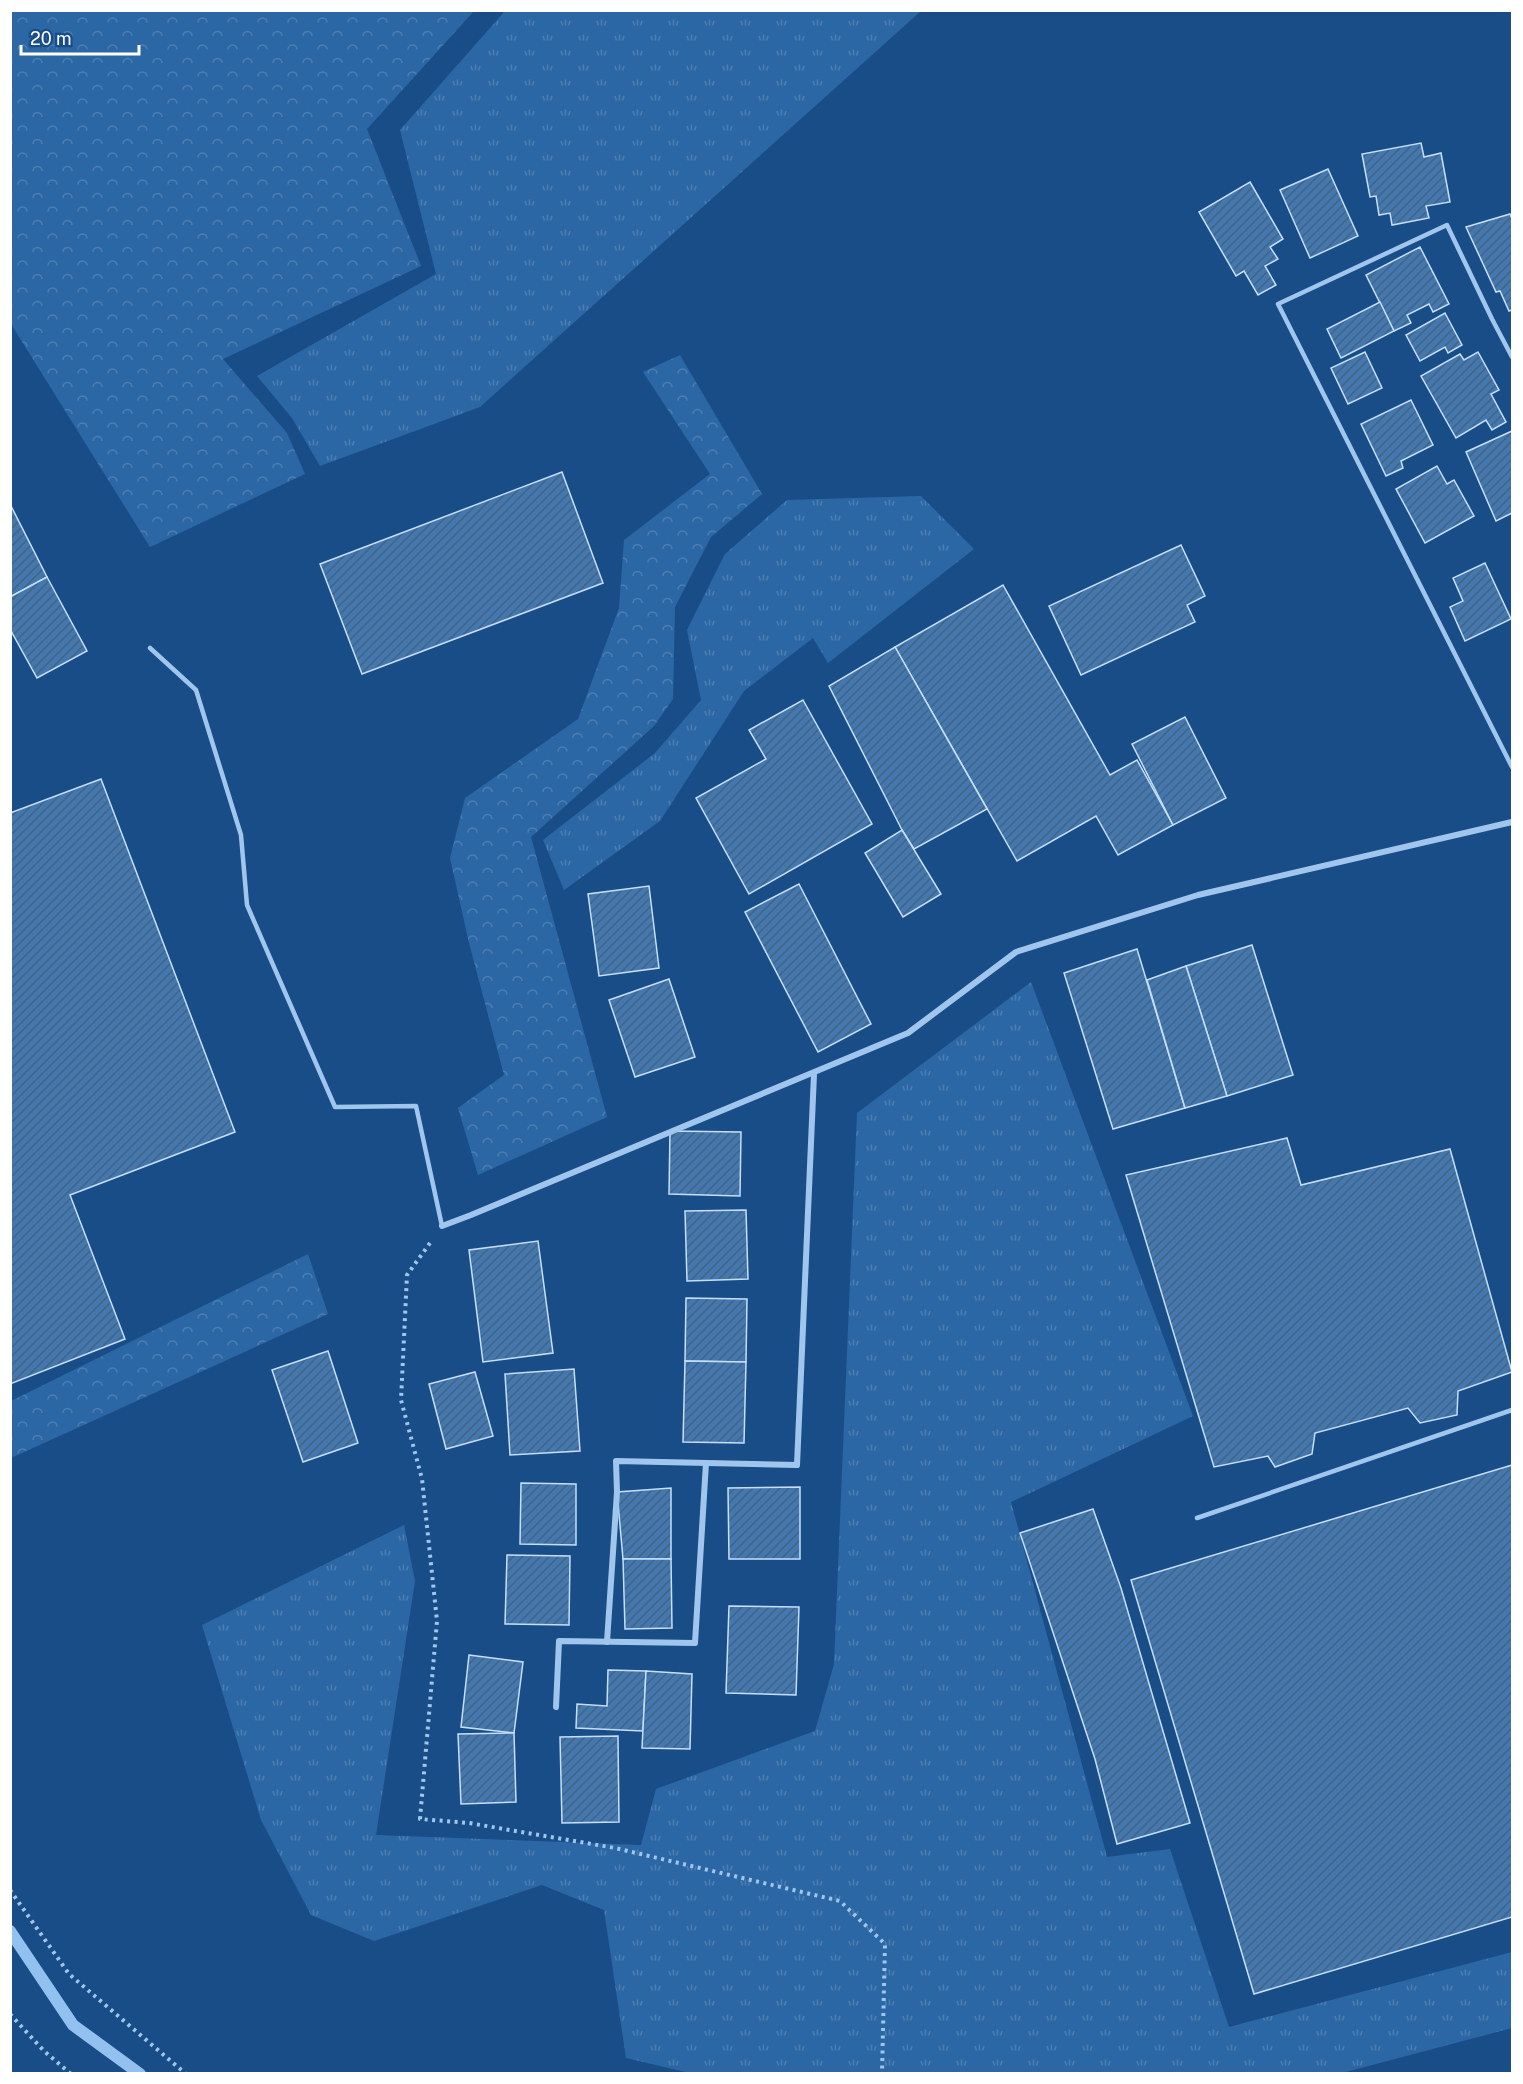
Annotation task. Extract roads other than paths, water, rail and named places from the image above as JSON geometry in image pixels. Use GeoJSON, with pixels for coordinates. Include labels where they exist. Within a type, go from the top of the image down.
{"type":"FeatureCollection","features":[{"type":"Feature","properties":{"kind":"street"},"geometry":{"type":"LineString","coordinates":[[442,1226],[814,1074],[908,1033],[1016,952],[1198,895],[1512,822]]}},
{"type":"Feature","properties":{"kind":"street"},"geometry":{"type":"LineString","coordinates":[[607,1642],[617,1492],[616,1461],[797,1465],[814,1074]]}},
{"type":"Feature","properties":{"kind":"street"},"geometry":{"type":"LineString","coordinates":[[556,1707],[559,1641],[695,1643],[706,1463]]}},
{"type":"Feature","properties":{"kind":"lane"},"geometry":{"type":"LineString","coordinates":[[1512,357],[1447,225],[1278,304],[1512,767]]}},
{"type":"Feature","properties":{"kind":"lane"},"geometry":{"type":"LineString","coordinates":[[150,648],[196,690],[241,835],[247,905],[335,1107],[416,1106],[442,1226]]}},
{"type":"Feature","properties":{"kind":"lane"},"geometry":{"type":"LineString","coordinates":[[1197,1518],[1512,1410]]}},
{"type":"Feature","properties":{"kind":"waterway"},"geometry":{"type":"LineString","coordinates":[[10,1931],[73,2025],[140,2074]]}}]}
